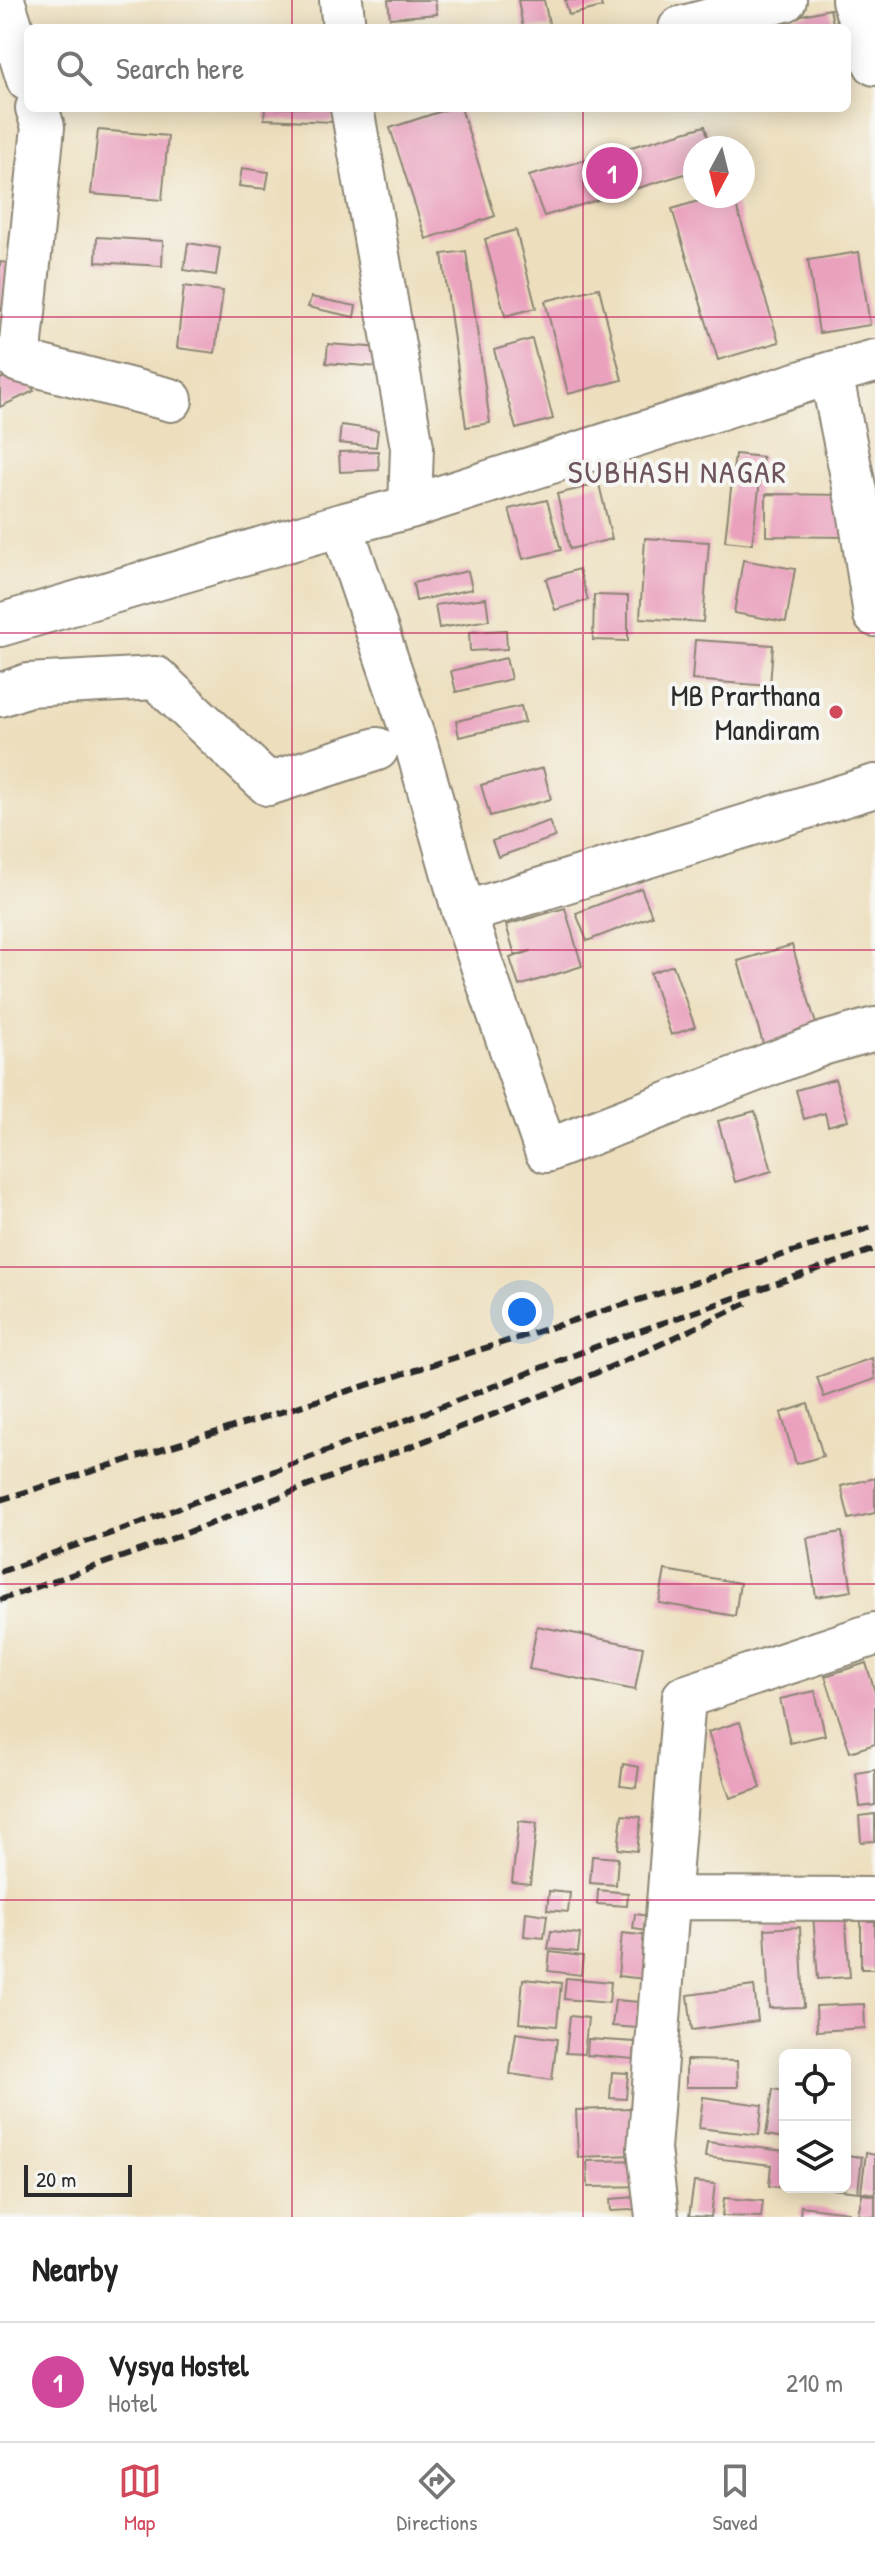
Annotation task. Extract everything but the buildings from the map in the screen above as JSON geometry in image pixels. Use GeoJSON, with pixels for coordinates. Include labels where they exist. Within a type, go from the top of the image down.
{"type":"FeatureCollection","features":[{"type":"Feature","properties":{"kind":"street"},"geometry":{"type":"LineString","coordinates":[[3,0],[24,67]]}},
{"type":"Feature","properties":{"kind":"street"},"geometry":{"type":"LineString","coordinates":[[341,0],[344,24]]}},
{"type":"Feature","properties":{"kind":"street"},"geometry":{"type":"LineString","coordinates":[[695,24],[785,0]]}},
{"type":"Feature","properties":{"kind":"street"},"geometry":{"type":"LineString","coordinates":[[853,0],[875,64]]}},
{"type":"Feature","properties":{"kind":"street"},"geometry":{"type":"LineString","coordinates":[[38,112],[43,127],[10,360],[171,400]]}},
{"type":"Feature","properties":{"kind":"street"},"geometry":{"type":"LineString","coordinates":[[361,112],[412,447],[410,507]]}},
{"type":"Feature","properties":{"kind":"street"},"geometry":{"type":"LineString","coordinates":[[0,625],[410,507],[875,361]]}},
{"type":"Feature","properties":{"kind":"street"},"geometry":{"type":"LineString","coordinates":[[831,373],[860,516],[875,615]]}},
{"type":"Feature","properties":{"kind":"street"},"geometry":{"type":"LineString","coordinates":[[341,525],[417,748],[464,913],[546,1151],[825,1043],[875,1029]]}},
{"type":"Feature","properties":{"kind":"street"},"geometry":{"type":"LineString","coordinates":[[0,695],[28,685],[156,678],[268,784],[377,749]]}},
{"type":"Feature","properties":{"kind":"street"},"geometry":{"type":"LineString","coordinates":[[464,913],[875,786]]}},
{"type":"Feature","properties":{"kind":"street"},"geometry":{"type":"LineString","coordinates":[[657,2217],[649,2149],[684,1697],[875,1634]]}},
{"type":"Feature","properties":{"kind":"street"},"geometry":{"type":"LineString","coordinates":[[669,1898],[875,1899]]}},
{"type":"Feature","properties":{"kind":"railway"},"geometry":{"type":"LineString","coordinates":[[0,1500],[875,1226]]}},
{"type":"Feature","properties":{"kind":"railway"},"geometry":{"type":"LineString","coordinates":[[0,1572],[140,1523],[608,1342],[875,1249]]}},
{"type":"Feature","properties":{"kind":"railway"},"geometry":{"type":"LineString","coordinates":[[0,1600],[150,1547],[554,1391],[749,1302]]}},
{"type":"Feature","properties":{"kind":"place","name":"Vysya Hostel"},"geometry":{"type":"Point","coordinates":[612,173]}},
{"type":"Feature","properties":{"kind":"place","name":"MB Prarthana Mandiram"},"geometry":{"type":"Point","coordinates":[836,712]}},
{"type":"Feature","properties":{"kind":"district","name":"SUBHASH NAGAR"},"geometry":{"type":"Point","coordinates":[678,471]}}]}
